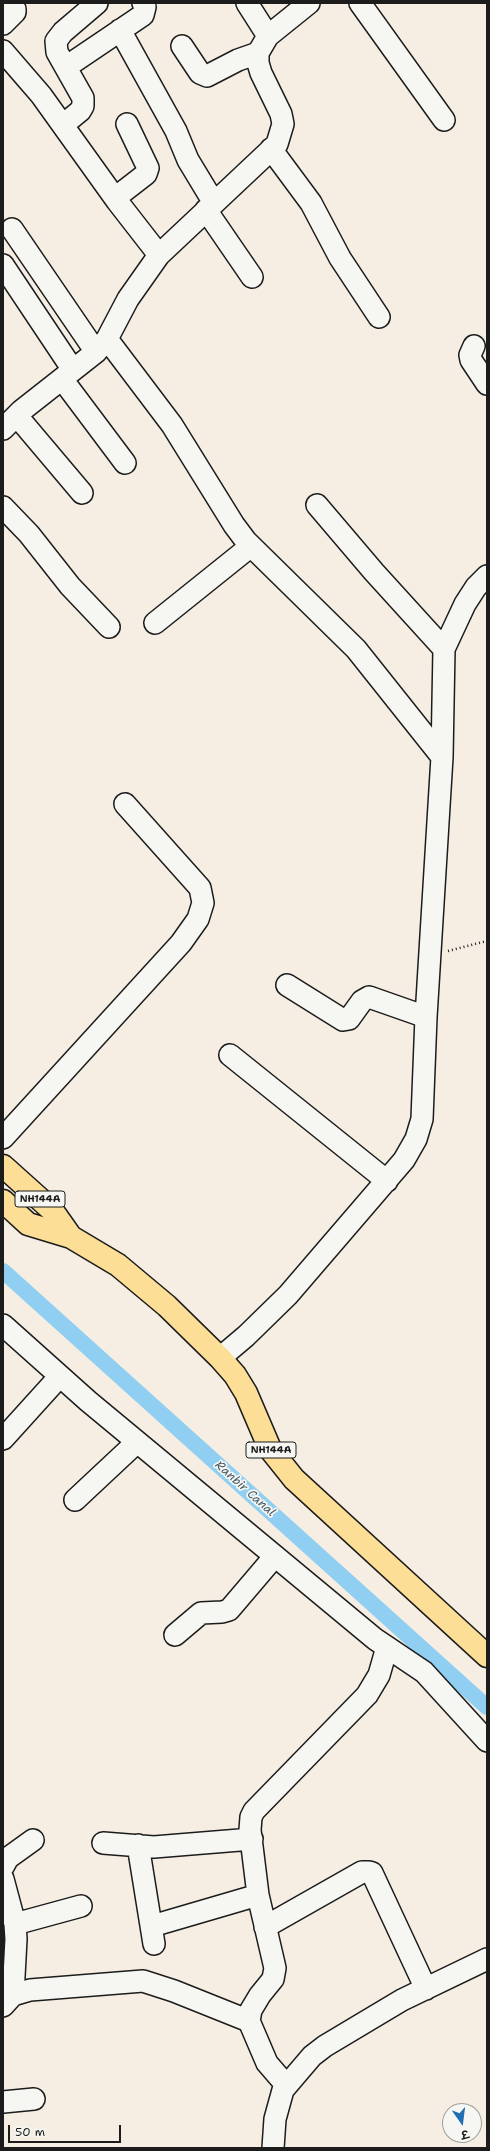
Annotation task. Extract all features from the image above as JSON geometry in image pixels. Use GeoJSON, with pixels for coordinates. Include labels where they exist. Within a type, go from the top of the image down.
{"type":"FeatureCollection","features":[{"type":"Feature","properties":{"kind":"highway","name":"NH144A"},"geometry":{"type":"LineString","coordinates":[[3,1166],[52,1210],[71,1237]]}},
{"type":"Feature","properties":{"kind":"highway","name":"NH144A"},"geometry":{"type":"LineString","coordinates":[[3,1201],[28,1224],[71,1237],[118,1265],[167,1306],[220,1358],[235,1375],[246,1393],[264,1438],[280,1463],[300,1484],[487,1656]]}},
{"type":"Feature","properties":{"kind":"street"},"geometry":{"type":"LineString","coordinates":[[3,24],[15,12],[15,9],[11,3]]}},
{"type":"Feature","properties":{"kind":"street"},"geometry":{"type":"LineString","coordinates":[[64,125],[80,111],[83,106],[83,98],[56,46],[58,37],[97,3]]}},
{"type":"Feature","properties":{"kind":"street"},"geometry":{"type":"LineString","coordinates":[[66,67],[143,15],[145,7],[143,3]]}},
{"type":"Feature","properties":{"kind":"street"},"geometry":{"type":"LineString","coordinates":[[82,493],[10,422],[102,346],[128,299],[159,255],[277,144],[283,124],[277,102],[261,73],[258,63],[263,44],[247,3]]}},
{"type":"Feature","properties":{"kind":"street"},"geometry":{"type":"LineString","coordinates":[[182,46],[200,73],[207,76],[238,60],[263,44],[309,3]]}},
{"type":"Feature","properties":{"kind":"street"},"geometry":{"type":"LineString","coordinates":[[360,3],[444,120]]}},
{"type":"Feature","properties":{"kind":"street"},"geometry":{"type":"LineString","coordinates":[[120,30],[176,131],[210,206],[252,276]]}},
{"type":"Feature","properties":{"kind":"street"},"geometry":{"type":"LineString","coordinates":[[3,51],[41,95],[64,125],[115,198],[159,255]]}},
{"type":"Feature","properties":{"kind":"street"},"geometry":{"type":"LineString","coordinates":[[115,198],[146,174],[148,168],[127,124]]}},
{"type":"Feature","properties":{"kind":"street"},"geometry":{"type":"LineString","coordinates":[[271,149],[311,203],[340,258],[379,317]]}},
{"type":"Feature","properties":{"kind":"street"},"geometry":{"type":"LineString","coordinates":[[12,229],[102,346],[172,425],[234,525],[251,546],[356,649],[442,757]]}},
{"type":"Feature","properties":{"kind":"street"},"geometry":{"type":"LineString","coordinates":[[3,265],[68,375],[125,463]]}},
{"type":"Feature","properties":{"kind":"street"},"geometry":{"type":"LineString","coordinates":[[474,346],[470,357],[484,373]]}},
{"type":"Feature","properties":{"kind":"street"},"geometry":{"type":"LineString","coordinates":[[317,505],[374,572],[444,649]]}},
{"type":"Feature","properties":{"kind":"street"},"geometry":{"type":"LineString","coordinates":[[3,507],[30,534],[70,586],[109,627]]}},
{"type":"Feature","properties":{"kind":"street"},"geometry":{"type":"LineString","coordinates":[[155,623],[251,546]]}},
{"type":"Feature","properties":{"kind":"street"},"geometry":{"type":"LineString","coordinates":[[220,1358],[246,1336],[288,1295],[387,1181],[404,1160],[416,1139],[422,1119],[426,1017],[442,757],[444,649],[465,604],[476,587],[487,576]]}},
{"type":"Feature","properties":{"kind":"street"},"geometry":{"type":"LineString","coordinates":[[3,1138],[176,949],[198,919],[203,903],[200,888],[125,804]]}},
{"type":"Feature","properties":{"kind":"street"},"geometry":{"type":"LineString","coordinates":[[287,985],[343,1020],[349,1019],[362,1001],[369,997],[426,1017]]}},
{"type":"Feature","properties":{"kind":"street"},"geometry":{"type":"LineString","coordinates":[[230,1055],[387,1181]]}},
{"type":"Feature","properties":{"kind":"street"},"geometry":{"type":"LineString","coordinates":[[3,1325],[137,1442],[387,1647],[424,1672],[487,1742]]}},
{"type":"Feature","properties":{"kind":"street"},"geometry":{"type":"LineString","coordinates":[[3,1439],[60,1376]]}},
{"type":"Feature","properties":{"kind":"street"},"geometry":{"type":"LineString","coordinates":[[75,1500],[137,1442]]}},
{"type":"Feature","properties":{"kind":"street"},"geometry":{"type":"LineString","coordinates":[[175,1635],[201,1613],[222,1612],[229,1610],[276,1556]]}},
{"type":"Feature","properties":{"kind":"street"},"geometry":{"type":"LineString","coordinates":[[286,2085],[267,2063],[249,2021],[251,2010],[275,1975],[275,1968],[258,1895],[251,1817],[254,1811],[367,1694],[379,1675],[387,1647]]}},
{"type":"Feature","properties":{"kind":"street"},"geometry":{"type":"LineString","coordinates":[[104,1843],[160,1846],[252,1838]]}},
{"type":"Feature","properties":{"kind":"street"},"geometry":{"type":"LineString","coordinates":[[3,1867],[8,1858],[33,1840]]}},
{"type":"Feature","properties":{"kind":"street"},"geometry":{"type":"LineString","coordinates":[[138,1845],[153,1935],[258,1895]]}},
{"type":"Feature","properties":{"kind":"street"},"geometry":{"type":"LineString","coordinates":[[265,1928],[362,1872],[372,1873],[426,1989]]}},
{"type":"Feature","properties":{"kind":"street"},"geometry":{"type":"LineString","coordinates":[[3,1879],[15,1924],[9,1964],[8,2001],[30,1990],[143,1981],[174,1991],[249,2021]]}},
{"type":"Feature","properties":{"kind":"street"},"geometry":{"type":"LineString","coordinates":[[15,1924],[81,1906]]}},
{"type":"Feature","properties":{"kind":"street"},"geometry":{"type":"LineString","coordinates":[[273,2148],[275,2119],[286,2085],[312,2056],[324,2046],[402,2000],[487,1959]]}},
{"type":"Feature","properties":{"kind":"street"},"geometry":{"type":"LineString","coordinates":[[3,2102],[34,2099]]}},
{"type":"Feature","properties":{"kind":"path"},"geometry":{"type":"LineString","coordinates":[[430,956],[487,941]]}},
{"type":"Feature","properties":{"kind":"waterway","name":"Ranbir Canal"},"geometry":{"type":"LineString","coordinates":[[3,1271],[487,1707]]}}]}
